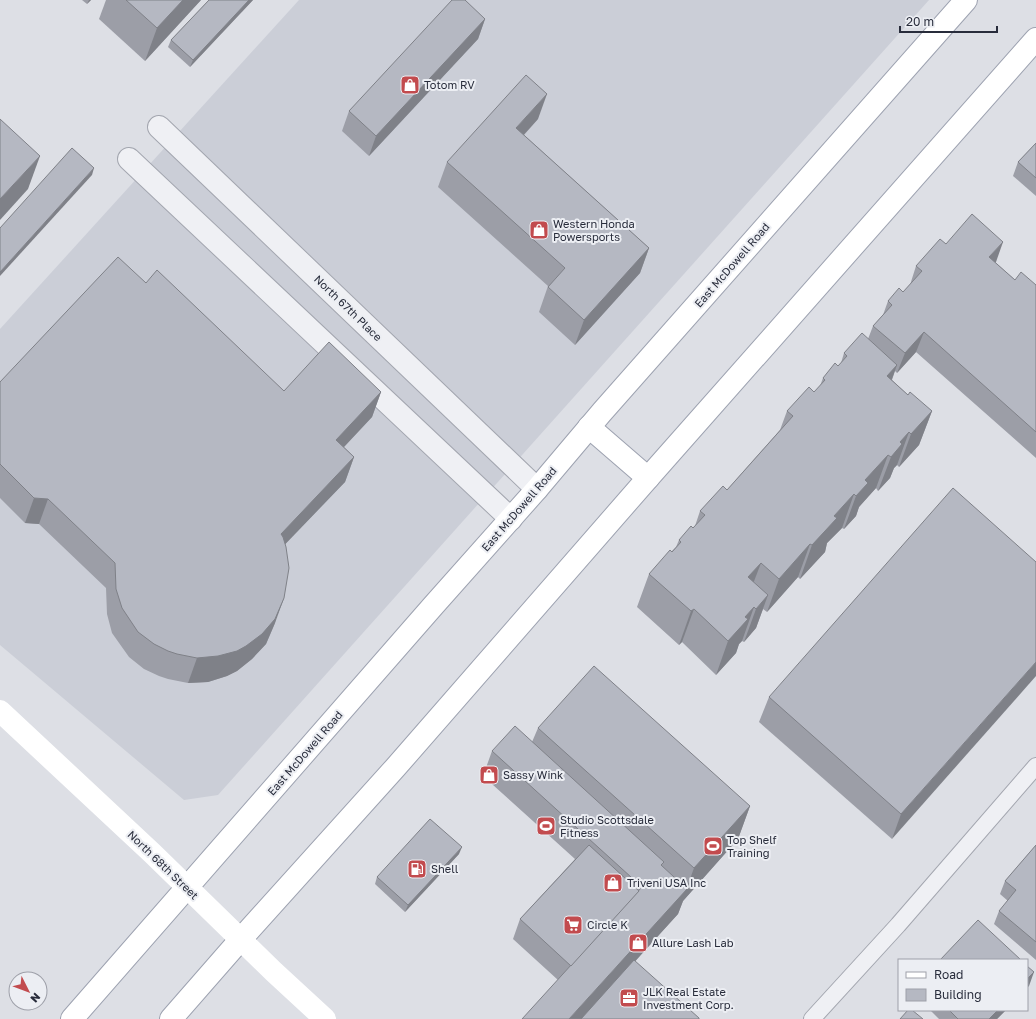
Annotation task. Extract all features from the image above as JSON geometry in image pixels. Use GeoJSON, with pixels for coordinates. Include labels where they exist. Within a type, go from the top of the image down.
{"type":"FeatureCollection","features":[{"type":"Feature","properties":{"kind":"main road","name":"East McDowell Road"},"geometry":{"type":"LineString","coordinates":[[72,1019],[537,489],[589,427],[966,0]]}},
{"type":"Feature","properties":{"kind":"main road"},"geometry":{"type":"LineString","coordinates":[[171,1019],[395,768],[648,478],[1036,39]]}},
{"type":"Feature","properties":{"kind":"main road"},"geometry":{"type":"LineString","coordinates":[[589,427],[648,478]]}},
{"type":"Feature","properties":{"kind":"main road","name":"North 68th Street"},"geometry":{"type":"LineString","coordinates":[[0,711],[152,853],[240,940],[325,1019]]}},
{"type":"Feature","properties":{"kind":"street","name":"North 67th Place"},"geometry":{"type":"LineString","coordinates":[[159,127],[537,489]]}},
{"type":"Feature","properties":{"kind":"street"},"geometry":{"type":"LineString","coordinates":[[130,160],[510,519]]}},
{"type":"Feature","properties":{"kind":"lane"},"geometry":{"type":"LineString","coordinates":[[812,1019],[898,925],[1036,766]]}},
{"type":"Feature","properties":{"kind":"shaded area"},"geometry":{"type":"Polygon","coordinates":[[[299,0],[929,0],[218,795],[184,800],[0,645],[0,329],[299,0]]]}},
{"type":"Feature","properties":{"kind":"building"},"geometry":{"type":"Polygon","coordinates":[[[126,0],[183,0],[157,28],[126,0]]]}},
{"type":"Feature","properties":{"kind":"building"},"geometry":{"type":"Polygon","coordinates":[[[209,0],[249,0],[193,60],[171,40],[209,0]]]}},
{"type":"Feature","properties":{"kind":"building","name":"Totom RV"},"geometry":{"type":"Polygon","coordinates":[[[452,0],[465,0],[485,19],[376,136],[349,111],[452,0]]]}},
{"type":"Feature","properties":{"kind":"building","name":"Western Honda Powersports"},"geometry":{"type":"Polygon","coordinates":[[[526,75],[547,94],[516,128],[649,248],[584,320],[548,287],[565,268],[447,162],[526,75]]]}},
{"type":"Feature","properties":{"kind":"building"},"geometry":{"type":"Polygon","coordinates":[[[0,119],[40,156],[0,199],[0,119]]]}},
{"type":"Feature","properties":{"kind":"building"},"geometry":{"type":"Polygon","coordinates":[[[1036,143],[1036,178],[1018,162],[1036,143]]]}},
{"type":"Feature","properties":{"kind":"building"},"geometry":{"type":"Polygon","coordinates":[[[72,148],[94,168],[0,272],[0,228],[72,148]]]}},
{"type":"Feature","properties":{"kind":"building"},"geometry":{"type":"Polygon","coordinates":[[[972,214],[1003,242],[989,257],[1015,280],[1021,272],[1036,285],[1036,432],[924,332],[905,353],[873,326],[892,305],[888,301],[899,288],[903,292],[922,271],[916,266],[940,239],[946,244],[972,214]]]}},
{"type":"Feature","properties":{"kind":"building"},"geometry":{"type":"Polygon","coordinates":[[[118,257],[146,283],[157,270],[284,391],[329,342],[381,392],[336,440],[354,457],[281,534],[286,547],[289,568],[284,598],[275,619],[262,634],[237,651],[218,656],[197,658],[168,651],[154,644],[138,632],[122,608],[116,589],[115,563],[48,499],[34,498],[0,464],[0,382],[118,257]]]}},
{"type":"Feature","properties":{"kind":"building"},"geometry":{"type":"Polygon","coordinates":[[[862,333],[897,365],[887,376],[908,395],[910,392],[932,411],[911,434],[909,432],[900,442],[902,444],[891,457],[888,455],[865,480],[868,483],[856,496],[854,494],[834,516],[837,518],[812,545],[810,544],[779,579],[761,563],[748,577],[768,595],[756,609],[754,607],[745,617],[748,619],[728,641],[694,609],[691,611],[649,574],[670,550],[672,552],[681,542],[679,540],[691,526],[693,528],[705,515],[700,511],[723,486],[727,490],[793,416],[787,411],[809,387],[814,392],[825,380],[823,378],[835,363],[838,366],[847,356],[844,353],[862,333]]]}},
{"type":"Feature","properties":{"kind":"building"},"geometry":{"type":"Polygon","coordinates":[[[953,488],[1036,562],[1036,662],[901,814],[769,697],[953,488]]]}},
{"type":"Feature","properties":{"kind":"building"},"geometry":{"type":"Polygon","coordinates":[[[594,666],[750,806],[694,868],[538,728],[594,666]]]}},
{"type":"Feature","properties":{"kind":"building"},"geometry":{"type":"Polygon","coordinates":[[[515,726],[664,862],[661,865],[687,889],[569,1019],[522,1019],[642,887],[492,751],[515,726]]]}},
{"type":"Feature","properties":{"kind":"building","name":"Shell"},"geometry":{"type":"Polygon","coordinates":[[[430,819],[462,847],[408,905],[377,877],[430,819]]]}},
{"type":"Feature","properties":{"kind":"building","name":"Circle K"},"geometry":{"type":"Polygon","coordinates":[[[589,845],[639,891],[571,966],[520,919],[589,845]]]}},
{"type":"Feature","properties":{"kind":"building"},"geometry":{"type":"Polygon","coordinates":[[[1036,845],[1036,942],[999,911],[1016,890],[1005,881],[1036,845]]]}},
{"type":"Feature","properties":{"kind":"building"},"geometry":{"type":"Polygon","coordinates":[[[978,920],[1020,959],[941,959],[978,920]]]}},
{"type":"Feature","properties":{"kind":"building"},"geometry":{"type":"Polygon","coordinates":[[[634,960],[699,1018],[699,1019],[581,1019],[634,960]]]}},
{"type":"Feature","properties":{"kind":"building"},"geometry":{"type":"Polygon","coordinates":[[[1028,967],[1034,972],[1028,978],[1028,967]]]}},
{"type":"Feature","properties":{"kind":"building"},"geometry":{"type":"Polygon","coordinates":[[[907,1011],[913,1011],[923,1019],[900,1019],[907,1011]]]}},
{"type":"Feature","properties":{"kind":"building"},"geometry":{"type":"Polygon","coordinates":[[[950,1011],[997,1011],[989,1019],[958,1019],[950,1011]]]}},
{"type":"Feature","properties":{"kind":"place","name":"Totom RV"},"geometry":{"type":"Point","coordinates":[410,85]}},
{"type":"Feature","properties":{"kind":"place","name":"Western Honda Powersports"},"geometry":{"type":"Point","coordinates":[539,230]}},
{"type":"Feature","properties":{"kind":"place","name":"Sassy Wink"},"geometry":{"type":"Point","coordinates":[489,775]}},
{"type":"Feature","properties":{"kind":"place","name":"Studio Scottsdale Fitness"},"geometry":{"type":"Point","coordinates":[546,826]}},
{"type":"Feature","properties":{"kind":"place","name":"Top Shelf Training"},"geometry":{"type":"Point","coordinates":[713,846]}},
{"type":"Feature","properties":{"kind":"place","name":"Shell"},"geometry":{"type":"Point","coordinates":[417,869]}},
{"type":"Feature","properties":{"kind":"place","name":"Triveni USA Inc"},"geometry":{"type":"Point","coordinates":[613,883]}},
{"type":"Feature","properties":{"kind":"place","name":"Circle K"},"geometry":{"type":"Point","coordinates":[573,925]}},
{"type":"Feature","properties":{"kind":"place","name":"Allure Lash Lab"},"geometry":{"type":"Point","coordinates":[638,943]}},
{"type":"Feature","properties":{"kind":"place","name":"JLK Real Estate Investment Corp."},"geometry":{"type":"Point","coordinates":[629,998]}}]}
